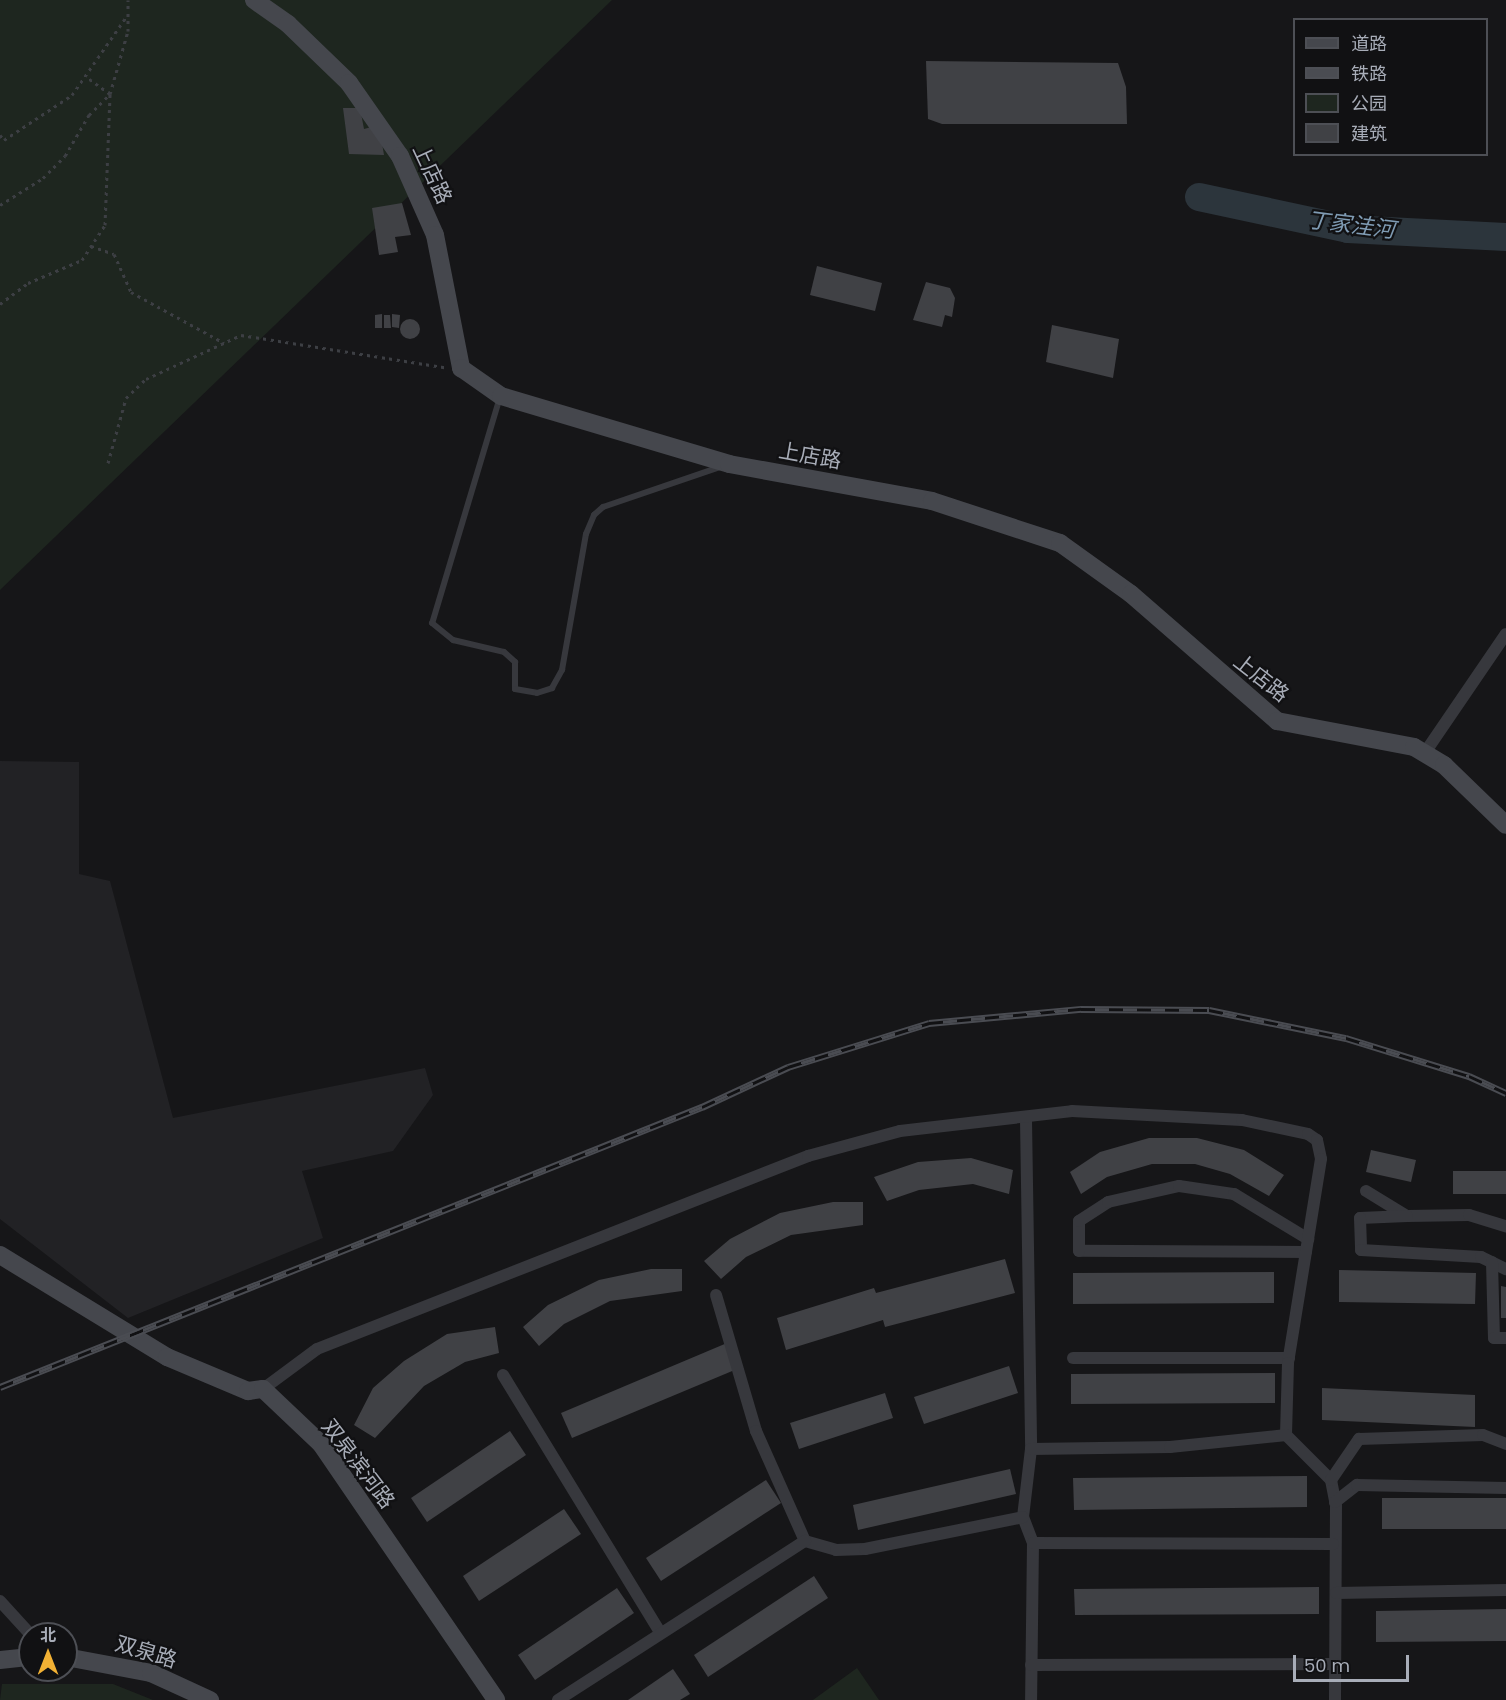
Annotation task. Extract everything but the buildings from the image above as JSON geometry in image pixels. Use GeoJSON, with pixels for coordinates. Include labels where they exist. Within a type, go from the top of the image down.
{"type":"FeatureCollection","features":[{"type":"Feature","properties":{"kind":"street","name":"上店路"},"geometry":{"type":"LineString","coordinates":[[254,0],[288,24],[349,83],[400,156],[435,235],[461,368],[501,396],[729,464],[932,501],[1060,543],[1131,594],[1277,721],[1398,742],[1424,754],[1474,791],[1506,825]]}},
{"type":"Feature","properties":{"kind":"street"},"geometry":{"type":"LineString","coordinates":[[1424,754],[1506,634]]}},
{"type":"Feature","properties":{"kind":"street"},"geometry":{"type":"LineString","coordinates":[[0,1255],[166,1357],[248,1391],[263,1389],[317,1350],[808,1156],[900,1131],[1026,1120],[1072,1111],[1242,1120],[1308,1134],[1317,1140],[1321,1159],[1289,1358],[1286,1435],[1331,1480],[1335,1502],[1333,1544],[1336,1593],[1335,1700]]}},
{"type":"Feature","properties":{"kind":"street"},"geometry":{"type":"LineString","coordinates":[[1026,1120],[1031,1449],[1023,1517],[1033,1543],[1031,1700]]}},
{"type":"Feature","properties":{"kind":"street"},"geometry":{"type":"LineString","coordinates":[[1306,1252],[1079,1251],[1079,1221],[1108,1202],[1179,1186],[1234,1194],[1308,1239]]}},
{"type":"Feature","properties":{"kind":"street"},"geometry":{"type":"LineString","coordinates":[[1366,1191],[1407,1216]]}},
{"type":"Feature","properties":{"kind":"street"},"geometry":{"type":"LineString","coordinates":[[1506,1226],[1469,1215],[1360,1218],[1361,1250],[1492,1262],[1506,1269]]}},
{"type":"Feature","properties":{"kind":"street"},"geometry":{"type":"LineString","coordinates":[[1492,1262],[1494,1338],[1506,1338]]}},
{"type":"Feature","properties":{"kind":"street"},"geometry":{"type":"LineString","coordinates":[[716,1295],[756,1431],[805,1541]]}},
{"type":"Feature","properties":{"kind":"street"},"geometry":{"type":"LineString","coordinates":[[1073,1359],[1289,1358]]}},
{"type":"Feature","properties":{"kind":"street"},"geometry":{"type":"LineString","coordinates":[[503,1375],[660,1632]]}},
{"type":"Feature","properties":{"kind":"street","name":"双泉滨河路"},"geometry":{"type":"LineString","coordinates":[[263,1389],[321,1444],[496,1700]]}},
{"type":"Feature","properties":{"kind":"street"},"geometry":{"type":"LineString","coordinates":[[1031,1449],[1170,1447],[1286,1435]]}},
{"type":"Feature","properties":{"kind":"street"},"geometry":{"type":"LineString","coordinates":[[1331,1480],[1359,1439],[1483,1435],[1506,1444]]}},
{"type":"Feature","properties":{"kind":"street"},"geometry":{"type":"LineString","coordinates":[[1335,1502],[1357,1485],[1506,1488]]}},
{"type":"Feature","properties":{"kind":"street"},"geometry":{"type":"LineString","coordinates":[[558,1700],[660,1632],[805,1541],[836,1550],[865,1549],[1023,1517]]}},
{"type":"Feature","properties":{"kind":"street"},"geometry":{"type":"LineString","coordinates":[[1033,1543],[1333,1544]]}},
{"type":"Feature","properties":{"kind":"street"},"geometry":{"type":"LineString","coordinates":[[1336,1593],[1506,1590]]}},
{"type":"Feature","properties":{"kind":"street"},"geometry":{"type":"LineString","coordinates":[[0,1601],[19,1622]]}},
{"type":"Feature","properties":{"kind":"street"},"geometry":{"type":"LineString","coordinates":[[0,1660],[18,1658]]}},
{"type":"Feature","properties":{"kind":"street","name":"双泉路"},"geometry":{"type":"LineString","coordinates":[[78,1660],[151,1673],[210,1700]]}},
{"type":"Feature","properties":{"kind":"street"},"geometry":{"type":"LineString","coordinates":[[1031,1665],[1335,1664]]}},
{"type":"Feature","properties":{"kind":"lane"},"geometry":{"type":"LineString","coordinates":[[501,396],[432,623],[453,640],[504,652],[515,662],[515,689],[537,693],[552,688],[562,670],[585,534],[594,515],[603,507],[729,464]]}},
{"type":"Feature","properties":{"kind":"path"},"geometry":{"type":"LineString","coordinates":[[0,304],[28,284],[82,260],[105,225],[110,94],[128,15],[128,0]]}},
{"type":"Feature","properties":{"kind":"path"},"geometry":{"type":"LineString","coordinates":[[0,135],[4,140],[37,119],[88,78],[128,15]]}},
{"type":"Feature","properties":{"kind":"path"},"geometry":{"type":"LineString","coordinates":[[88,78],[110,94]]}},
{"type":"Feature","properties":{"kind":"path"},"geometry":{"type":"LineString","coordinates":[[0,205],[43,178],[65,156],[89,115],[110,94]]}},
{"type":"Feature","properties":{"kind":"path"},"geometry":{"type":"LineString","coordinates":[[91,246],[114,254],[131,292],[224,343]]}},
{"type":"Feature","properties":{"kind":"path"},"geometry":{"type":"LineString","coordinates":[[108,463],[126,398],[146,379],[241,335],[461,368]]}},
{"type":"Feature","properties":{"kind":"shaded area"},"geometry":{"type":"Polygon","coordinates":[[[0,761],[79,762],[79,874],[110,881],[173,1118],[425,1068],[433,1095],[393,1151],[302,1171],[323,1238],[128,1318],[0,1219],[0,761]]]}},
{"type":"Feature","properties":{"kind":"green space"},"geometry":{"type":"Polygon","coordinates":[[[0,0],[612,0],[0,590],[0,0]]]}},
{"type":"Feature","properties":{"kind":"green space"},"geometry":{"type":"Polygon","coordinates":[[[857,1668],[879,1700],[813,1700],[857,1668]]]}},
{"type":"Feature","properties":{"kind":"green space"},"geometry":{"type":"Polygon","coordinates":[[[2,1684],[113,1684],[153,1700],[0,1700],[2,1684]]]}},
{"type":"Feature","properties":{"kind":"waterway","name":"丁家洼河"},"geometry":{"type":"LineString","coordinates":[[1199,197],[1348,229],[1506,237]]}},
{"type":"Feature","properties":{"kind":"railway"},"geometry":{"type":"LineString","coordinates":[[0,1387],[702,1107],[788,1067],[929,1023],[1081,1009],[1209,1010],[1346,1038],[1469,1076],[1506,1093]]}}]}
